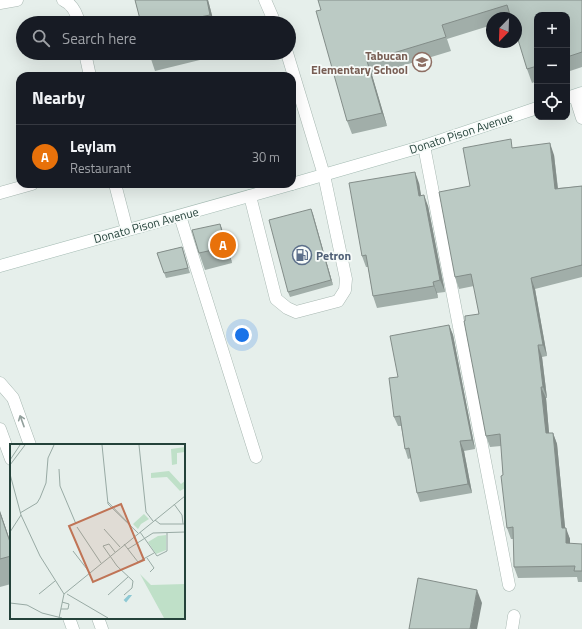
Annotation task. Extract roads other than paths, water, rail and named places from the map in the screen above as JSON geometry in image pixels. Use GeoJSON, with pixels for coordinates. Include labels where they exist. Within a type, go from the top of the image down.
{"type":"FeatureCollection","features":[{"type":"Feature","properties":{"kind":"main road"},"geometry":{"type":"LineString","coordinates":[[0,3],[17,0]]}},
{"type":"Feature","properties":{"kind":"main road"},"geometry":{"type":"LineString","coordinates":[[63,0],[67,2],[76,16]]}},
{"type":"Feature","properties":{"kind":"main road"},"geometry":{"type":"LineString","coordinates":[[265,0],[272,16]]}},
{"type":"Feature","properties":{"kind":"main road"},"geometry":{"type":"LineString","coordinates":[[87,60],[89,72]]}},
{"type":"Feature","properties":{"kind":"main road"},"geometry":{"type":"LineString","coordinates":[[289,60],[293,72]]}},
{"type":"Feature","properties":{"kind":"main road"},"geometry":{"type":"LineString","coordinates":[[250,196],[276,299],[287,308],[296,312],[338,301],[345,290],[346,279],[324,175],[296,83]]}},
{"type":"Feature","properties":{"kind":"main road"},"geometry":{"type":"LineString","coordinates":[[575,96],[582,118]]}},
{"type":"Feature","properties":{"kind":"main road","name":"Donato Pison Avenue"},"geometry":{"type":"LineString","coordinates":[[296,183],[424,146],[534,109]]}},
{"type":"Feature","properties":{"kind":"main road"},"geometry":{"type":"LineString","coordinates":[[424,146],[509,584]]}},
{"type":"Feature","properties":{"kind":"main road"},"geometry":{"type":"LineString","coordinates":[[0,193],[18,188]]}},
{"type":"Feature","properties":{"kind":"main road"},"geometry":{"type":"LineString","coordinates":[[116,188],[127,230]]}},
{"type":"Feature","properties":{"kind":"main road","name":"Donato Pison Avenue"},"geometry":{"type":"LineString","coordinates":[[0,266],[278,188]]}},
{"type":"Feature","properties":{"kind":"main road"},"geometry":{"type":"LineString","coordinates":[[180,216],[256,457]]}},
{"type":"Feature","properties":{"kind":"main road"},"geometry":{"type":"LineString","coordinates":[[0,383],[13,398],[30,444]]}},
{"type":"Feature","properties":{"kind":"main road"},"geometry":{"type":"LineString","coordinates":[[0,429],[10,456]]}},
{"type":"Feature","properties":{"kind":"main road"},"geometry":{"type":"LineString","coordinates":[[512,629],[514,616]]}},
{"type":"Feature","properties":{"kind":"main road"},"geometry":{"type":"LineString","coordinates":[[69,619],[73,629]]}},
{"type":"Feature","properties":{"kind":"main road"},"geometry":{"type":"LineString","coordinates":[[98,619],[102,629]]}},
{"type":"Feature","properties":{"kind":"place","name":"Tabucan Elementary School"},"geometry":{"type":"Point","coordinates":[422,62]}},
{"type":"Feature","properties":{"kind":"place","name":"Leylam"},"geometry":{"type":"Point","coordinates":[223,245]}},
{"type":"Feature","properties":{"kind":"place","name":"Petron"},"geometry":{"type":"Point","coordinates":[302,255]}}]}
